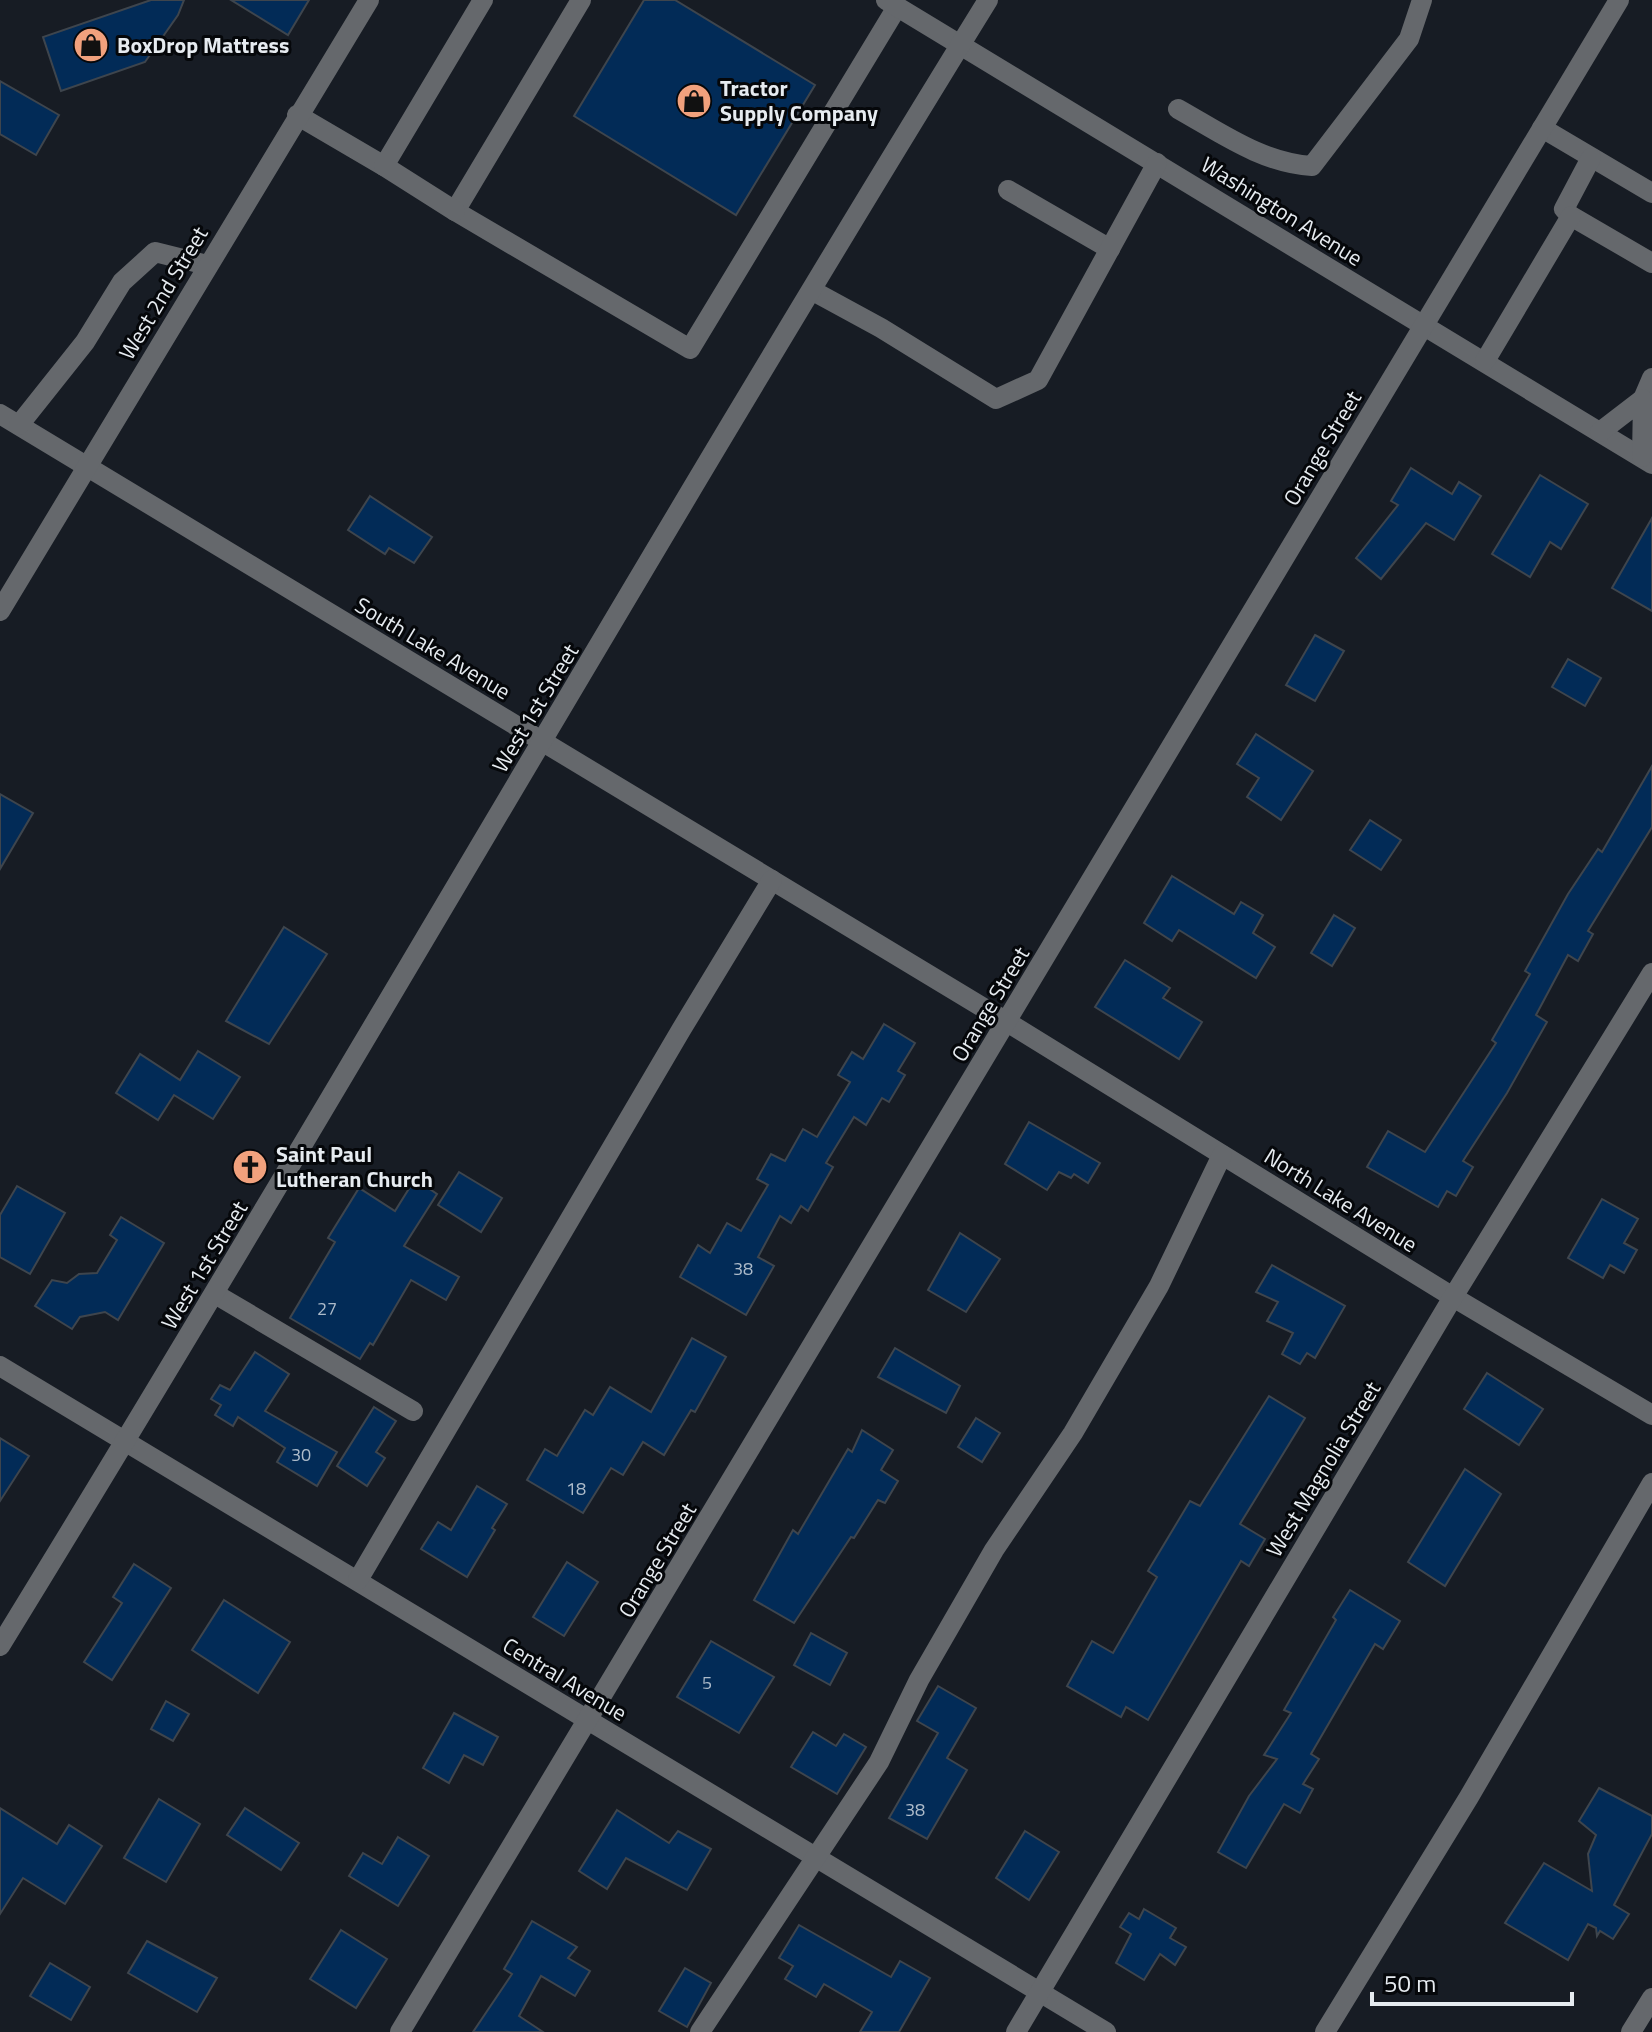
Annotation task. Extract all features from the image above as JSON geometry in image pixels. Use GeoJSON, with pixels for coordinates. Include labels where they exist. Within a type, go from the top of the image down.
{"type":"FeatureCollection","features":[{"type":"Feature","properties":{"kind":"street","name":"West 2nd Street"},"geometry":{"type":"LineString","coordinates":[[0,611],[369,0]]}},
{"type":"Feature","properties":{"kind":"street"},"geometry":{"type":"LineString","coordinates":[[384,166],[483,0]]}},
{"type":"Feature","properties":{"kind":"street"},"geometry":{"type":"LineString","coordinates":[[455,211],[581,0]]}},
{"type":"Feature","properties":{"kind":"street","name":"West 1st Street"},"geometry":{"type":"LineString","coordinates":[[0,1646],[215,1294],[988,0]]}},
{"type":"Feature","properties":{"kind":"street"},"geometry":{"type":"LineString","coordinates":[[1178,109],[1262,156],[1290,165],[1312,166],[1409,39],[1422,0]]}},
{"type":"Feature","properties":{"kind":"street","name":"Orange Street"},"geometry":{"type":"LineString","coordinates":[[400,2032],[1619,0]]}},
{"type":"Feature","properties":{"kind":"street"},"geometry":{"type":"LineString","coordinates":[[297,115],[690,349],[892,3]]}},
{"type":"Feature","properties":{"kind":"street","name":"Washington Avenue"},"geometry":{"type":"LineString","coordinates":[[892,3],[1647,460]]}},
{"type":"Feature","properties":{"kind":"street"},"geometry":{"type":"LineString","coordinates":[[1542,128],[1652,193]]}},
{"type":"Feature","properties":{"kind":"street"},"geometry":{"type":"LineString","coordinates":[[1591,158],[1564,209],[1652,263]]}},
{"type":"Feature","properties":{"kind":"street"},"geometry":{"type":"LineString","coordinates":[[813,291],[881,328],[996,399],[1038,380],[1157,163]]}},
{"type":"Feature","properties":{"kind":"street"},"geometry":{"type":"LineString","coordinates":[[1008,190],[1110,249]]}},
{"type":"Feature","properties":{"kind":"street"},"geometry":{"type":"LineString","coordinates":[[1485,361],[1571,216]]}},
{"type":"Feature","properties":{"kind":"street"},"geometry":{"type":"LineString","coordinates":[[19,425],[85,342],[122,282],[155,252],[207,265]]}},
{"type":"Feature","properties":{"kind":"street"},"geometry":{"type":"LineString","coordinates":[[1647,460],[1643,399],[1652,378]]}},
{"type":"Feature","properties":{"kind":"street"},"geometry":{"type":"LineString","coordinates":[[1600,432],[1643,399]]}},
{"type":"Feature","properties":{"kind":"street","name":"South Lake Avenue"},"geometry":{"type":"LineString","coordinates":[[0,414],[1007,1022]]}},
{"type":"Feature","properties":{"kind":"street"},"geometry":{"type":"LineString","coordinates":[[358,1580],[772,880]]}},
{"type":"Feature","properties":{"kind":"street","name":"West Magnolia Street"},"geometry":{"type":"LineString","coordinates":[[1016,2032],[1453,1297],[1652,973]]}},
{"type":"Feature","properties":{"kind":"street","name":"North Lake Avenue"},"geometry":{"type":"LineString","coordinates":[[1007,1022],[1453,1297],[1652,1415]]}},
{"type":"Feature","properties":{"kind":"street"},"geometry":{"type":"LineString","coordinates":[[700,2032],[879,1762],[919,1680],[994,1550],[1073,1433],[1159,1286],[1222,1155]]}},
{"type":"Feature","properties":{"kind":"street"},"geometry":{"type":"LineString","coordinates":[[215,1294],[413,1411]]}},
{"type":"Feature","properties":{"kind":"street","name":"Central Avenue"},"geometry":{"type":"LineString","coordinates":[[0,1366],[1106,2032]]}},
{"type":"Feature","properties":{"kind":"street"},"geometry":{"type":"LineString","coordinates":[[1325,2032],[1469,1797],[1652,1483]]}},
{"type":"Feature","properties":{"kind":"street"},"geometry":{"type":"LineString","coordinates":[[1631,2032],[1652,1998]]}},
{"type":"Feature","properties":{"kind":"building"},"geometry":{"type":"Polygon","coordinates":[[[151,0],[184,0],[178,15],[145,62],[61,91],[43,37],[151,0]]]}},
{"type":"Feature","properties":{"kind":"building"},"geometry":{"type":"Polygon","coordinates":[[[231,0],[309,0],[288,35],[231,0]]]}},
{"type":"Feature","properties":{"kind":"building","name":"Tractor Supply Company"},"geometry":{"type":"Polygon","coordinates":[[[644,0],[675,0],[815,85],[736,215],[574,116],[644,0]]]}},
{"type":"Feature","properties":{"kind":"building"},"geometry":{"type":"Polygon","coordinates":[[[0,81],[59,115],[36,155],[0,134],[0,81]]]}},
{"type":"Feature","properties":{"kind":"building"},"geometry":{"type":"Polygon","coordinates":[[[1411,468],[1452,494],[1459,482],[1481,496],[1454,540],[1426,523],[1381,579],[1356,558],[1398,505],[1391,501],[1411,468]]]}},
{"type":"Feature","properties":{"kind":"building"},"geometry":{"type":"Polygon","coordinates":[[[1540,475],[1588,504],[1561,549],[1550,542],[1530,577],[1492,554],[1540,475]]]}},
{"type":"Feature","properties":{"kind":"building"},"geometry":{"type":"Polygon","coordinates":[[[370,496],[432,537],[414,563],[389,548],[385,554],[348,530],[370,496]]]}},
{"type":"Feature","properties":{"kind":"building"},"geometry":{"type":"Polygon","coordinates":[[[1652,518],[1652,611],[1612,588],[1652,518]]]}},
{"type":"Feature","properties":{"kind":"building"},"geometry":{"type":"Polygon","coordinates":[[[1315,635],[1344,651],[1315,701],[1286,685],[1315,635]]]}},
{"type":"Feature","properties":{"kind":"building"},"geometry":{"type":"Polygon","coordinates":[[[1568,659],[1601,678],[1585,706],[1552,687],[1568,659]]]}},
{"type":"Feature","properties":{"kind":"building"},"geometry":{"type":"Polygon","coordinates":[[[1256,734],[1313,771],[1281,820],[1247,797],[1259,778],[1237,764],[1256,734]]]}},
{"type":"Feature","properties":{"kind":"building"},"geometry":{"type":"Polygon","coordinates":[[[1652,766],[1652,827],[1588,931],[1593,934],[1578,961],[1568,955],[1536,1015],[1547,1022],[1507,1093],[1463,1161],[1473,1167],[1456,1196],[1447,1191],[1438,1207],[1367,1167],[1388,1131],[1425,1152],[1496,1043],[1492,1040],[1530,974],[1525,971],[1568,894],[1598,849],[1602,852],[1652,766]]]}},
{"type":"Feature","properties":{"kind":"building"},"geometry":{"type":"Polygon","coordinates":[[[0,794],[33,813],[0,869],[0,794]]]}},
{"type":"Feature","properties":{"kind":"building"},"geometry":{"type":"Polygon","coordinates":[[[1370,820],[1401,840],[1381,870],[1350,850],[1370,820]]]}},
{"type":"Feature","properties":{"kind":"building"},"geometry":{"type":"Polygon","coordinates":[[[1172,876],[1234,914],[1241,902],[1263,915],[1253,933],[1275,947],[1256,978],[1179,930],[1172,941],[1144,923],[1172,876]]]}},
{"type":"Feature","properties":{"kind":"building"},"geometry":{"type":"Polygon","coordinates":[[[1334,915],[1355,928],[1332,966],[1311,953],[1334,915]]]}},
{"type":"Feature","properties":{"kind":"building"},"geometry":{"type":"Polygon","coordinates":[[[284,927],[327,954],[269,1044],[226,1021],[284,927]]]}},
{"type":"Feature","properties":{"kind":"building"},"geometry":{"type":"Polygon","coordinates":[[[1125,960],[1170,988],[1163,998],[1202,1022],[1179,1059],[1095,1007],[1125,960]]]}},
{"type":"Feature","properties":{"kind":"building"},"geometry":{"type":"Polygon","coordinates":[[[884,1024],[915,1043],[898,1071],[905,1075],[889,1102],[882,1098],[866,1125],[854,1117],[826,1163],[833,1167],[808,1211],[801,1206],[791,1223],[780,1216],[758,1257],[774,1266],[746,1315],[680,1277],[698,1245],[710,1253],[727,1223],[741,1231],[768,1185],[757,1179],[771,1154],[785,1161],[803,1129],[817,1137],[850,1082],[838,1075],[852,1052],[863,1059],[884,1024]]]}},
{"type":"Feature","properties":{"kind":"building"},"geometry":{"type":"Polygon","coordinates":[[[198,1051],[240,1077],[213,1119],[174,1095],[158,1120],[116,1093],[140,1054],[180,1080],[198,1051]]]}},
{"type":"Feature","properties":{"kind":"building"},"geometry":{"type":"Polygon","coordinates":[[[1029,1122],[1100,1163],[1088,1183],[1074,1174],[1071,1178],[1059,1172],[1047,1190],[1005,1164],[1029,1122]]]}},
{"type":"Feature","properties":{"kind":"building"},"geometry":{"type":"Polygon","coordinates":[[[459,1172],[502,1198],[481,1232],[438,1205],[459,1172]]]}},
{"type":"Feature","properties":{"kind":"building"},"geometry":{"type":"Polygon","coordinates":[[[415,1179],[437,1194],[404,1246],[459,1277],[446,1300],[411,1280],[373,1345],[370,1343],[360,1359],[290,1318],[335,1242],[328,1238],[359,1188],[395,1211],[415,1179]]]}},
{"type":"Feature","properties":{"kind":"building"},"geometry":{"type":"Polygon","coordinates":[[[17,1186],[65,1213],[30,1274],[0,1257],[0,1215],[17,1186]]]}},
{"type":"Feature","properties":{"kind":"building"},"geometry":{"type":"Polygon","coordinates":[[[1602,1199],[1638,1219],[1624,1243],[1637,1250],[1624,1273],[1610,1265],[1603,1278],[1568,1258],[1602,1199]]]}},
{"type":"Feature","properties":{"kind":"building"},"geometry":{"type":"Polygon","coordinates":[[[121,1217],[164,1243],[118,1320],[105,1312],[80,1317],[72,1329],[35,1306],[52,1280],[67,1283],[79,1274],[97,1273],[117,1240],[110,1235],[121,1217]]]}},
{"type":"Feature","properties":{"kind":"building"},"geometry":{"type":"Polygon","coordinates":[[[960,1233],[1000,1259],[966,1312],[928,1290],[960,1233]]]}},
{"type":"Feature","properties":{"kind":"building"},"geometry":{"type":"Polygon","coordinates":[[[1272,1265],[1345,1306],[1315,1358],[1307,1353],[1300,1364],[1282,1354],[1293,1333],[1267,1321],[1278,1302],[1256,1292],[1272,1265]]]}},
{"type":"Feature","properties":{"kind":"building"},"geometry":{"type":"Polygon","coordinates":[[[692,1338],[726,1357],[695,1412],[691,1410],[664,1455],[643,1442],[623,1475],[611,1468],[583,1513],[527,1480],[545,1449],[557,1456],[585,1410],[593,1415],[610,1387],[651,1412],[692,1338]]]}},
{"type":"Feature","properties":{"kind":"building"},"geometry":{"type":"Polygon","coordinates":[[[895,1348],[960,1386],[946,1413],[878,1377],[895,1348]]]}},
{"type":"Feature","properties":{"kind":"building"},"geometry":{"type":"Polygon","coordinates":[[[255,1352],[289,1374],[265,1411],[337,1452],[317,1486],[277,1462],[285,1448],[238,1417],[233,1426],[215,1415],[221,1405],[211,1399],[220,1385],[230,1390],[255,1352]]]}},
{"type":"Feature","properties":{"kind":"building"},"geometry":{"type":"Polygon","coordinates":[[[1487,1373],[1543,1409],[1519,1445],[1464,1409],[1487,1373]]]}},
{"type":"Feature","properties":{"kind":"building"},"geometry":{"type":"Polygon","coordinates":[[[1269,1396],[1305,1418],[1240,1524],[1265,1539],[1249,1566],[1241,1561],[1148,1720],[1126,1707],[1121,1717],[1067,1686],[1092,1641],[1113,1653],[1157,1577],[1148,1571],[1190,1501],[1200,1506],[1269,1396]]]}},
{"type":"Feature","properties":{"kind":"building"},"geometry":{"type":"Polygon","coordinates":[[[374,1407],[396,1421],[376,1452],[385,1458],[367,1486],[337,1466],[374,1407]]]}},
{"type":"Feature","properties":{"kind":"building"},"geometry":{"type":"Polygon","coordinates":[[[976,1418],[1000,1433],[982,1462],[958,1447],[976,1418]]]}},
{"type":"Feature","properties":{"kind":"building"},"geometry":{"type":"Polygon","coordinates":[[[862,1430],[893,1450],[881,1470],[898,1481],[885,1503],[878,1500],[794,1623],[754,1600],[793,1530],[798,1534],[848,1449],[852,1452],[862,1430]]]}},
{"type":"Feature","properties":{"kind":"building"},"geometry":{"type":"Polygon","coordinates":[[[0,1438],[29,1456],[0,1501],[0,1438]]]}},
{"type":"Feature","properties":{"kind":"building"},"geometry":{"type":"Polygon","coordinates":[[[1465,1469],[1501,1494],[1445,1586],[1408,1562],[1465,1469]]]}},
{"type":"Feature","properties":{"kind":"building"},"geometry":{"type":"Polygon","coordinates":[[[477,1486],[507,1504],[467,1577],[421,1549],[438,1522],[451,1530],[477,1486]]]}},
{"type":"Feature","properties":{"kind":"building"},"geometry":{"type":"Polygon","coordinates":[[[567,1562],[598,1582],[564,1636],[533,1617],[567,1562]]]}},
{"type":"Feature","properties":{"kind":"building"},"geometry":{"type":"Polygon","coordinates":[[[134,1564],[171,1588],[112,1680],[84,1662],[122,1603],[113,1597],[134,1564]]]}},
{"type":"Feature","properties":{"kind":"building"},"geometry":{"type":"Polygon","coordinates":[[[1350,1590],[1400,1621],[1383,1649],[1375,1644],[1311,1754],[1319,1759],[1303,1784],[1313,1789],[1300,1813],[1284,1804],[1246,1868],[1218,1852],[1249,1796],[1277,1759],[1264,1755],[1291,1713],[1284,1710],[1350,1590]]]}},
{"type":"Feature","properties":{"kind":"building"},"geometry":{"type":"Polygon","coordinates":[[[224,1600],[290,1642],[258,1693],[192,1650],[224,1600]]]}},
{"type":"Feature","properties":{"kind":"building"},"geometry":{"type":"Polygon","coordinates":[[[811,1633],[847,1653],[830,1685],[794,1665],[811,1633]]]}},
{"type":"Feature","properties":{"kind":"building"},"geometry":{"type":"Polygon","coordinates":[[[711,1641],[774,1677],[739,1733],[677,1697],[711,1641]]]}},
{"type":"Feature","properties":{"kind":"building"},"geometry":{"type":"Polygon","coordinates":[[[938,1686],[976,1708],[947,1758],[967,1770],[927,1839],[889,1818],[938,1733],[917,1721],[938,1686]]]}},
{"type":"Feature","properties":{"kind":"building"},"geometry":{"type":"Polygon","coordinates":[[[166,1701],[189,1714],[173,1741],[151,1729],[166,1701]]]}},
{"type":"Feature","properties":{"kind":"building"},"geometry":{"type":"Polygon","coordinates":[[[454,1713],[498,1737],[483,1765],[464,1755],[449,1783],[423,1768],[454,1713]]]}},
{"type":"Feature","properties":{"kind":"building"},"geometry":{"type":"Polygon","coordinates":[[[813,1732],[836,1746],[844,1734],[866,1747],[837,1794],[791,1767],[813,1732]]]}},
{"type":"Feature","properties":{"kind":"building"},"geometry":{"type":"Polygon","coordinates":[[[1599,1788],[1652,1816],[1652,1834],[1614,1905],[1629,1914],[1613,1939],[1600,1931],[1597,1936],[1596,1928],[1588,1924],[1568,1960],[1505,1923],[1544,1863],[1592,1891],[1588,1854],[1596,1835],[1579,1821],[1599,1788]]]}},
{"type":"Feature","properties":{"kind":"building"},"geometry":{"type":"Polygon","coordinates":[[[159,1799],[200,1824],[166,1882],[124,1858],[159,1799]]]}},
{"type":"Feature","properties":{"kind":"building"},"geometry":{"type":"Polygon","coordinates":[[[0,1808],[57,1844],[69,1825],[102,1846],[65,1904],[23,1878],[0,1914],[0,1808]]]}},
{"type":"Feature","properties":{"kind":"building"},"geometry":{"type":"Polygon","coordinates":[[[245,1808],[299,1843],[281,1870],[227,1835],[245,1808]]]}},
{"type":"Feature","properties":{"kind":"building"},"geometry":{"type":"Polygon","coordinates":[[[617,1810],[669,1843],[678,1831],[711,1849],[687,1890],[626,1858],[607,1889],[579,1871],[617,1810]]]}},
{"type":"Feature","properties":{"kind":"building"},"geometry":{"type":"Polygon","coordinates":[[[1025,1831],[1059,1852],[1029,1900],[996,1878],[1025,1831]]]}},
{"type":"Feature","properties":{"kind":"building"},"geometry":{"type":"Polygon","coordinates":[[[398,1837],[429,1856],[398,1906],[349,1876],[363,1853],[382,1864],[398,1837]]]}},
{"type":"Feature","properties":{"kind":"building"},"geometry":{"type":"Polygon","coordinates":[[[1144,1909],[1176,1928],[1170,1938],[1186,1947],[1175,1965],[1160,1954],[1144,1980],[1116,1963],[1131,1934],[1120,1927],[1129,1913],[1139,1919],[1144,1909]]]}},
{"type":"Feature","properties":{"kind":"building"},"geometry":{"type":"Polygon","coordinates":[[[532,1921],[577,1947],[568,1958],[590,1971],[575,1996],[541,1976],[519,2016],[543,2032],[473,2032],[512,1974],[504,1969],[532,1921]]]}},
{"type":"Feature","properties":{"kind":"building"},"geometry":{"type":"Polygon","coordinates":[[[799,1925],[891,1977],[900,1961],[930,1978],[899,2032],[860,2032],[872,2012],[824,1984],[816,1997],[785,1979],[793,1966],[779,1958],[799,1925]]]}},
{"type":"Feature","properties":{"kind":"building"},"geometry":{"type":"Polygon","coordinates":[[[341,1930],[387,1959],[356,2008],[310,1979],[341,1930]]]}},
{"type":"Feature","properties":{"kind":"building"},"geometry":{"type":"Polygon","coordinates":[[[147,1941],[217,1978],[197,2012],[128,1973],[147,1941]]]}},
{"type":"Feature","properties":{"kind":"building"},"geometry":{"type":"Polygon","coordinates":[[[50,1963],[90,1987],[71,2020],[30,1996],[50,1963]]]}},
{"type":"Feature","properties":{"kind":"building"},"geometry":{"type":"Polygon","coordinates":[[[685,1968],[711,1983],[687,2027],[659,2011],[685,1968]]]}},
{"type":"Feature","properties":{"kind":"place","name":"BoxDrop Mattress"},"geometry":{"type":"Point","coordinates":[91,45]}},
{"type":"Feature","properties":{"kind":"place","name":"Tractor Supply Company"},"geometry":{"type":"Point","coordinates":[694,101]}},
{"type":"Feature","properties":{"kind":"place","name":"Saint Paul Lutheran Church"},"geometry":{"type":"Point","coordinates":[250,1167]}}]}
